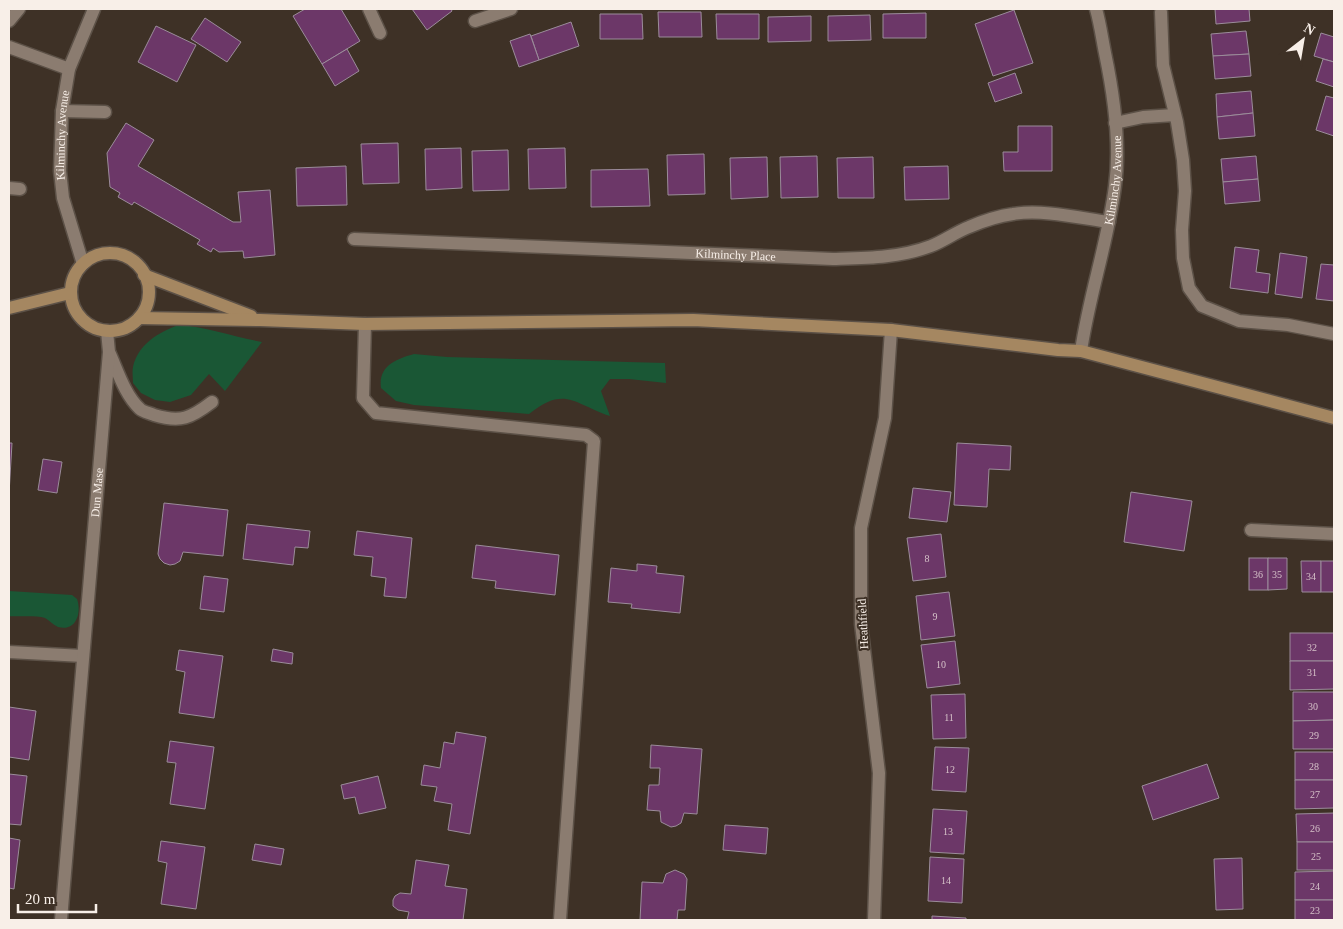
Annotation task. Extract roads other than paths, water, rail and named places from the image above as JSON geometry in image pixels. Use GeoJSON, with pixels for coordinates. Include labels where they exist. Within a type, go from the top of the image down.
{"type":"FeatureCollection","features":[{"type":"Feature","properties":{"kind":"main road"},"geometry":{"type":"LineString","coordinates":[[108,253],[130,259],[140,268],[146,280],[148,293],[146,306],[132,325],[119,330],[101,330],[88,325],[79,317],[70,293],[72,280],[83,264],[94,256],[108,253]]}},
{"type":"Feature","properties":{"kind":"main road"},"geometry":{"type":"LineString","coordinates":[[144,275],[260,320]]}},
{"type":"Feature","properties":{"kind":"main road"},"geometry":{"type":"LineString","coordinates":[[9,308],[70,293]]}},
{"type":"Feature","properties":{"kind":"main road"},"geometry":{"type":"LineString","coordinates":[[139,318],[365,324],[693,320],[891,330],[1058,350],[1081,351],[1334,418]]}},
{"type":"Feature","properties":{"kind":"street"},"geometry":{"type":"LineString","coordinates":[[9,21],[20,9]]}},
{"type":"Feature","properties":{"kind":"street","name":"Kilminchy Avenue"},"geometry":{"type":"LineString","coordinates":[[83,264],[63,198],[60,171],[62,111],[69,69],[94,9]]}},
{"type":"Feature","properties":{"kind":"street"},"geometry":{"type":"LineString","coordinates":[[369,9],[380,33]]}},
{"type":"Feature","properties":{"kind":"street"},"geometry":{"type":"LineString","coordinates":[[475,21],[511,9]]}},
{"type":"Feature","properties":{"kind":"street","name":"Kilminchy Avenue"},"geometry":{"type":"LineString","coordinates":[[1081,351],[1086,316],[1116,185],[1117,150],[1111,81],[1096,9]]}},
{"type":"Feature","properties":{"kind":"street"},"geometry":{"type":"LineString","coordinates":[[1161,12],[1163,65],[1184,160],[1183,258],[1189,288],[1202,306],[1239,321],[1288,325],[1334,334]]}},
{"type":"Feature","properties":{"kind":"street"},"geometry":{"type":"LineString","coordinates":[[9,46],[69,69]]}},
{"type":"Feature","properties":{"kind":"street"},"geometry":{"type":"LineString","coordinates":[[62,111],[106,112]]}},
{"type":"Feature","properties":{"kind":"street"},"geometry":{"type":"LineString","coordinates":[[1115,123],[1143,117],[1175,115]]}},
{"type":"Feature","properties":{"kind":"street","name":"Kilminchy Place"},"geometry":{"type":"LineString","coordinates":[[354,239],[833,259],[878,258],[908,253],[932,246],[968,227],[989,219],[1014,213],[1042,214],[1109,222]]}},
{"type":"Feature","properties":{"kind":"street"},"geometry":{"type":"LineString","coordinates":[[365,324],[363,398],[376,413],[586,435],[594,441],[560,920]]}},
{"type":"Feature","properties":{"kind":"street","name":"Dun Mase"},"geometry":{"type":"LineString","coordinates":[[61,920],[109,352],[107,330]]}},
{"type":"Feature","properties":{"kind":"street","name":"Heathfield"},"geometry":{"type":"LineString","coordinates":[[874,920],[879,773],[861,624],[861,528],[885,418],[891,330]]}},
{"type":"Feature","properties":{"kind":"street"},"geometry":{"type":"LineString","coordinates":[[109,352],[126,391],[141,410],[160,417],[182,419],[196,414],[212,402]]}},
{"type":"Feature","properties":{"kind":"street"},"geometry":{"type":"LineString","coordinates":[[1251,530],[1334,534]]}},
{"type":"Feature","properties":{"kind":"street"},"geometry":{"type":"LineString","coordinates":[[9,652],[83,656]]}}]}
